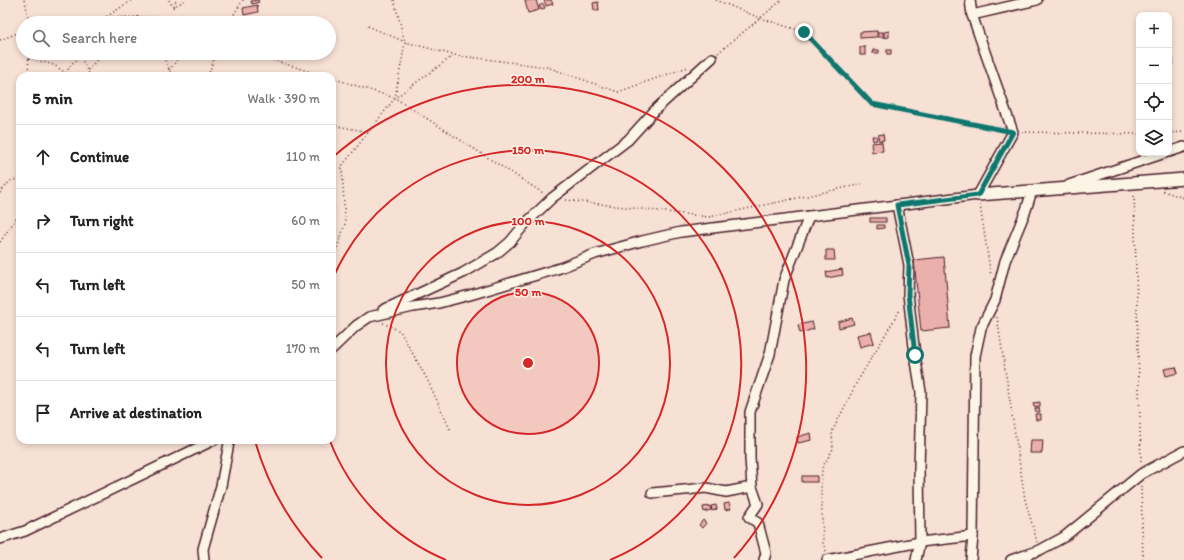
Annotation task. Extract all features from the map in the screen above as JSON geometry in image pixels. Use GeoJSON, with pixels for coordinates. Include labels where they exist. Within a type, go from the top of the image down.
{"type":"FeatureCollection","features":[{"type":"Feature","properties":{"kind":"street"},"geometry":{"type":"LineString","coordinates":[[970,0],[972,15],[1013,132],[978,195]]}},
{"type":"Feature","properties":{"kind":"street"},"geometry":{"type":"LineString","coordinates":[[972,15],[1037,0]]}},
{"type":"Feature","properties":{"kind":"street"},"geometry":{"type":"LineString","coordinates":[[336,345],[356,326],[369,317],[463,273],[497,253],[510,242],[525,224],[552,198],[628,140],[656,109],[712,58]]}},
{"type":"Feature","properties":{"kind":"street"},"geometry":{"type":"LineString","coordinates":[[1172,151],[1184,146]]}},
{"type":"Feature","properties":{"kind":"street"},"geometry":{"type":"LineString","coordinates":[[1061,188],[1156,156]]}},
{"type":"Feature","properties":{"kind":"street"},"geometry":{"type":"LineString","coordinates":[[369,317],[439,303],[470,295],[560,268],[595,254],[681,232],[978,195],[1184,179]]}},
{"type":"Feature","properties":{"kind":"street"},"geometry":{"type":"LineString","coordinates":[[970,560],[973,536],[975,356],[981,328],[995,300],[1005,261],[1026,210],[1032,190]]}},
{"type":"Feature","properties":{"kind":"street"},"geometry":{"type":"LineString","coordinates":[[897,205],[909,265],[908,294],[921,392],[919,469],[920,542],[916,560]]}},
{"type":"Feature","properties":{"kind":"street"},"geometry":{"type":"LineString","coordinates":[[764,560],[766,554],[758,523],[749,517],[758,504],[752,487],[750,458],[750,412],[770,354],[784,280],[809,216]]}},
{"type":"Feature","properties":{"kind":"street"},"geometry":{"type":"LineString","coordinates":[[0,539],[25,531],[206,444]]}},
{"type":"Feature","properties":{"kind":"street"},"geometry":{"type":"LineString","coordinates":[[204,560],[203,549],[221,486],[229,444]]}},
{"type":"Feature","properties":{"kind":"street"},"geometry":{"type":"LineString","coordinates":[[1011,560],[1040,550],[1064,537],[1141,474],[1184,451]]}},
{"type":"Feature","properties":{"kind":"street"},"geometry":{"type":"LineString","coordinates":[[652,493],[706,488],[726,492],[752,487]]}},
{"type":"Feature","properties":{"kind":"street"},"geometry":{"type":"LineString","coordinates":[[828,560],[920,542],[973,536]]}},
{"type":"Feature","properties":{"kind":"path"},"geometry":{"type":"LineString","coordinates":[[24,0],[28,16]]}},
{"type":"Feature","properties":{"kind":"path"},"geometry":{"type":"LineString","coordinates":[[108,16],[132,0]]}},
{"type":"Feature","properties":{"kind":"path"},"geometry":{"type":"LineString","coordinates":[[169,0],[173,7]]}},
{"type":"Feature","properties":{"kind":"path"},"geometry":{"type":"LineString","coordinates":[[173,7],[176,0]]}},
{"type":"Feature","properties":{"kind":"path"},"geometry":{"type":"LineString","coordinates":[[173,7],[186,0]]}},
{"type":"Feature","properties":{"kind":"path"},"geometry":{"type":"LineString","coordinates":[[233,16],[243,0]]}},
{"type":"Feature","properties":{"kind":"path"},"geometry":{"type":"LineString","coordinates":[[394,0],[405,42],[395,98]]}},
{"type":"Feature","properties":{"kind":"path"},"geometry":{"type":"LineString","coordinates":[[716,0],[760,18],[804,32],[872,104],[1013,132],[1136,134]]}},
{"type":"Feature","properties":{"kind":"path"},"geometry":{"type":"LineString","coordinates":[[712,58],[782,0]]}},
{"type":"Feature","properties":{"kind":"path"},"geometry":{"type":"LineString","coordinates":[[368,26],[405,42],[454,55],[547,67],[618,92],[690,66]]}},
{"type":"Feature","properties":{"kind":"path"},"geometry":{"type":"LineString","coordinates":[[0,40],[16,34]]}},
{"type":"Feature","properties":{"kind":"path"},"geometry":{"type":"LineString","coordinates":[[336,251],[345,224],[342,166],[395,98],[454,55]]}},
{"type":"Feature","properties":{"kind":"path"},"geometry":{"type":"LineString","coordinates":[[28,72],[29,60]]}},
{"type":"Feature","properties":{"kind":"path"},"geometry":{"type":"LineString","coordinates":[[36,60],[54,65],[64,72]]}},
{"type":"Feature","properties":{"kind":"path"},"geometry":{"type":"LineString","coordinates":[[67,72],[72,64],[78,60]]}},
{"type":"Feature","properties":{"kind":"path"},"geometry":{"type":"LineString","coordinates":[[82,60],[88,70],[97,60]]}},
{"type":"Feature","properties":{"kind":"path"},"geometry":{"type":"LineString","coordinates":[[165,60],[169,70],[176,60]]}},
{"type":"Feature","properties":{"kind":"path"},"geometry":{"type":"LineString","coordinates":[[210,72],[214,60]]}},
{"type":"Feature","properties":{"kind":"path"},"geometry":{"type":"LineString","coordinates":[[273,60],[311,72]]}},
{"type":"Feature","properties":{"kind":"path"},"geometry":{"type":"LineString","coordinates":[[336,126],[369,132]]}},
{"type":"Feature","properties":{"kind":"path"},"geometry":{"type":"LineString","coordinates":[[1172,133],[1184,132]]}},
{"type":"Feature","properties":{"kind":"path"},"geometry":{"type":"LineString","coordinates":[[0,193],[10,181],[16,179]]}},
{"type":"Feature","properties":{"kind":"path"},"geometry":{"type":"LineString","coordinates":[[1134,183],[1143,560]]}},
{"type":"Feature","properties":{"kind":"path"},"geometry":{"type":"LineString","coordinates":[[1162,191],[1184,198]]}},
{"type":"Feature","properties":{"kind":"path"},"geometry":{"type":"LineString","coordinates":[[978,195],[991,278]]}},
{"type":"Feature","properties":{"kind":"path"},"geometry":{"type":"LineString","coordinates":[[0,242],[16,220]]}},
{"type":"Feature","properties":{"kind":"path"},"geometry":{"type":"LineString","coordinates":[[828,560],[823,543],[821,488],[822,468],[833,449],[832,432],[857,382],[895,320],[908,294]]}},
{"type":"Feature","properties":{"kind":"path"},"geometry":{"type":"LineString","coordinates":[[995,300],[1025,499],[1040,550]]}},
{"type":"Feature","properties":{"kind":"path"},"geometry":{"type":"LineString","coordinates":[[369,317],[400,331],[427,380],[451,431]]}},
{"type":"Feature","properties":{"kind":"building"},"geometry":{"type":"Polygon","coordinates":[[[258,0],[259,2],[252,4],[251,1],[258,0]]]}},
{"type":"Feature","properties":{"kind":"building"},"geometry":{"type":"Polygon","coordinates":[[[536,0],[539,10],[528,13],[525,1],[536,0]]]}},
{"type":"Feature","properties":{"kind":"building"},"geometry":{"type":"Polygon","coordinates":[[[544,0],[551,0],[553,4],[546,6],[544,0]]]}},
{"type":"Feature","properties":{"kind":"building"},"geometry":{"type":"Polygon","coordinates":[[[598,2],[599,10],[594,10],[593,3],[598,2]]]}},
{"type":"Feature","properties":{"kind":"building"},"geometry":{"type":"Polygon","coordinates":[[[543,4],[545,8],[541,10],[539,6],[543,4]]]}},
{"type":"Feature","properties":{"kind":"building"},"geometry":{"type":"Polygon","coordinates":[[[257,5],[258,12],[244,15],[243,8],[257,5]]]}},
{"type":"Feature","properties":{"kind":"building"},"geometry":{"type":"Polygon","coordinates":[[[877,31],[877,37],[860,38],[860,32],[877,31]]]}},
{"type":"Feature","properties":{"kind":"building"},"geometry":{"type":"Polygon","coordinates":[[[889,31],[889,37],[884,38],[884,32],[889,31]]]}},
{"type":"Feature","properties":{"kind":"building"},"geometry":{"type":"Polygon","coordinates":[[[878,32],[883,32],[883,37],[878,37],[878,32]]]}},
{"type":"Feature","properties":{"kind":"building"},"geometry":{"type":"Polygon","coordinates":[[[860,47],[865,47],[865,55],[860,55],[860,47]]]}},
{"type":"Feature","properties":{"kind":"building"},"geometry":{"type":"Polygon","coordinates":[[[873,50],[879,50],[879,53],[872,53],[873,50]]]}},
{"type":"Feature","properties":{"kind":"building"},"geometry":{"type":"Polygon","coordinates":[[[887,50],[891,50],[891,54],[887,54],[887,50]]]}},
{"type":"Feature","properties":{"kind":"building"},"geometry":{"type":"Polygon","coordinates":[[[883,134],[884,140],[879,141],[878,135],[883,134]]]}},
{"type":"Feature","properties":{"kind":"building"},"geometry":{"type":"Polygon","coordinates":[[[872,136],[876,136],[877,140],[873,141],[872,136]]]}},
{"type":"Feature","properties":{"kind":"building"},"geometry":{"type":"Polygon","coordinates":[[[882,142],[883,151],[872,152],[871,143],[882,142]]]}},
{"type":"Feature","properties":{"kind":"building"},"geometry":{"type":"Polygon","coordinates":[[[870,218],[886,218],[886,222],[870,222],[870,218]]]}},
{"type":"Feature","properties":{"kind":"building"},"geometry":{"type":"Polygon","coordinates":[[[877,225],[884,225],[884,228],[877,229],[877,225]]]}},
{"type":"Feature","properties":{"kind":"building"},"geometry":{"type":"Polygon","coordinates":[[[826,250],[834,250],[835,260],[826,260],[826,250]]]}},
{"type":"Feature","properties":{"kind":"building"},"geometry":{"type":"Polygon","coordinates":[[[944,257],[950,328],[921,331],[914,260],[944,257]]]}},
{"type":"Feature","properties":{"kind":"building"},"geometry":{"type":"Polygon","coordinates":[[[842,269],[843,275],[827,278],[826,272],[842,269]]]}},
{"type":"Feature","properties":{"kind":"building"},"geometry":{"type":"Polygon","coordinates":[[[852,318],[854,324],[839,328],[838,322],[852,318]]]}},
{"type":"Feature","properties":{"kind":"building"},"geometry":{"type":"Polygon","coordinates":[[[812,322],[814,329],[800,333],[798,325],[812,322]]]}},
{"type":"Feature","properties":{"kind":"building"},"geometry":{"type":"Polygon","coordinates":[[[871,332],[874,343],[860,347],[857,335],[871,332]]]}},
{"type":"Feature","properties":{"kind":"building"},"geometry":{"type":"Polygon","coordinates":[[[1176,367],[1178,373],[1166,376],[1164,369],[1176,367]]]}},
{"type":"Feature","properties":{"kind":"building"},"geometry":{"type":"Polygon","coordinates":[[[1040,402],[1040,406],[1034,407],[1033,403],[1040,402]]]}},
{"type":"Feature","properties":{"kind":"building"},"geometry":{"type":"Polygon","coordinates":[[[1035,408],[1039,408],[1040,412],[1036,412],[1035,408]]]}},
{"type":"Feature","properties":{"kind":"building"},"geometry":{"type":"Polygon","coordinates":[[[1035,414],[1041,414],[1041,420],[1036,420],[1035,414]]]}},
{"type":"Feature","properties":{"kind":"building"},"geometry":{"type":"Polygon","coordinates":[[[811,433],[812,440],[798,443],[797,437],[811,433]]]}},
{"type":"Feature","properties":{"kind":"building"},"geometry":{"type":"Polygon","coordinates":[[[1031,440],[1043,440],[1042,453],[1030,453],[1031,440]]]}},
{"type":"Feature","properties":{"kind":"building"},"geometry":{"type":"Polygon","coordinates":[[[802,476],[817,476],[817,482],[802,482],[802,476]]]}},
{"type":"Feature","properties":{"kind":"building"},"geometry":{"type":"Polygon","coordinates":[[[729,503],[731,509],[725,510],[724,504],[729,503]]]}},
{"type":"Feature","properties":{"kind":"building"},"geometry":{"type":"Polygon","coordinates":[[[716,505],[717,509],[712,511],[711,506],[716,505]]]}},
{"type":"Feature","properties":{"kind":"building"},"geometry":{"type":"Polygon","coordinates":[[[710,506],[711,510],[704,512],[703,507],[710,506]]]}},
{"type":"Feature","properties":{"kind":"building"},"geometry":{"type":"Polygon","coordinates":[[[703,520],[706,523],[702,528],[699,525],[703,520]]]}},
{"type":"Feature","properties":{"kind":"route"},"geometry":{"type":"LineString","coordinates":[[804,32],[872,104],[1013,132],[978,195],[897,205],[909,265],[908,294],[915,355]]}}]}
